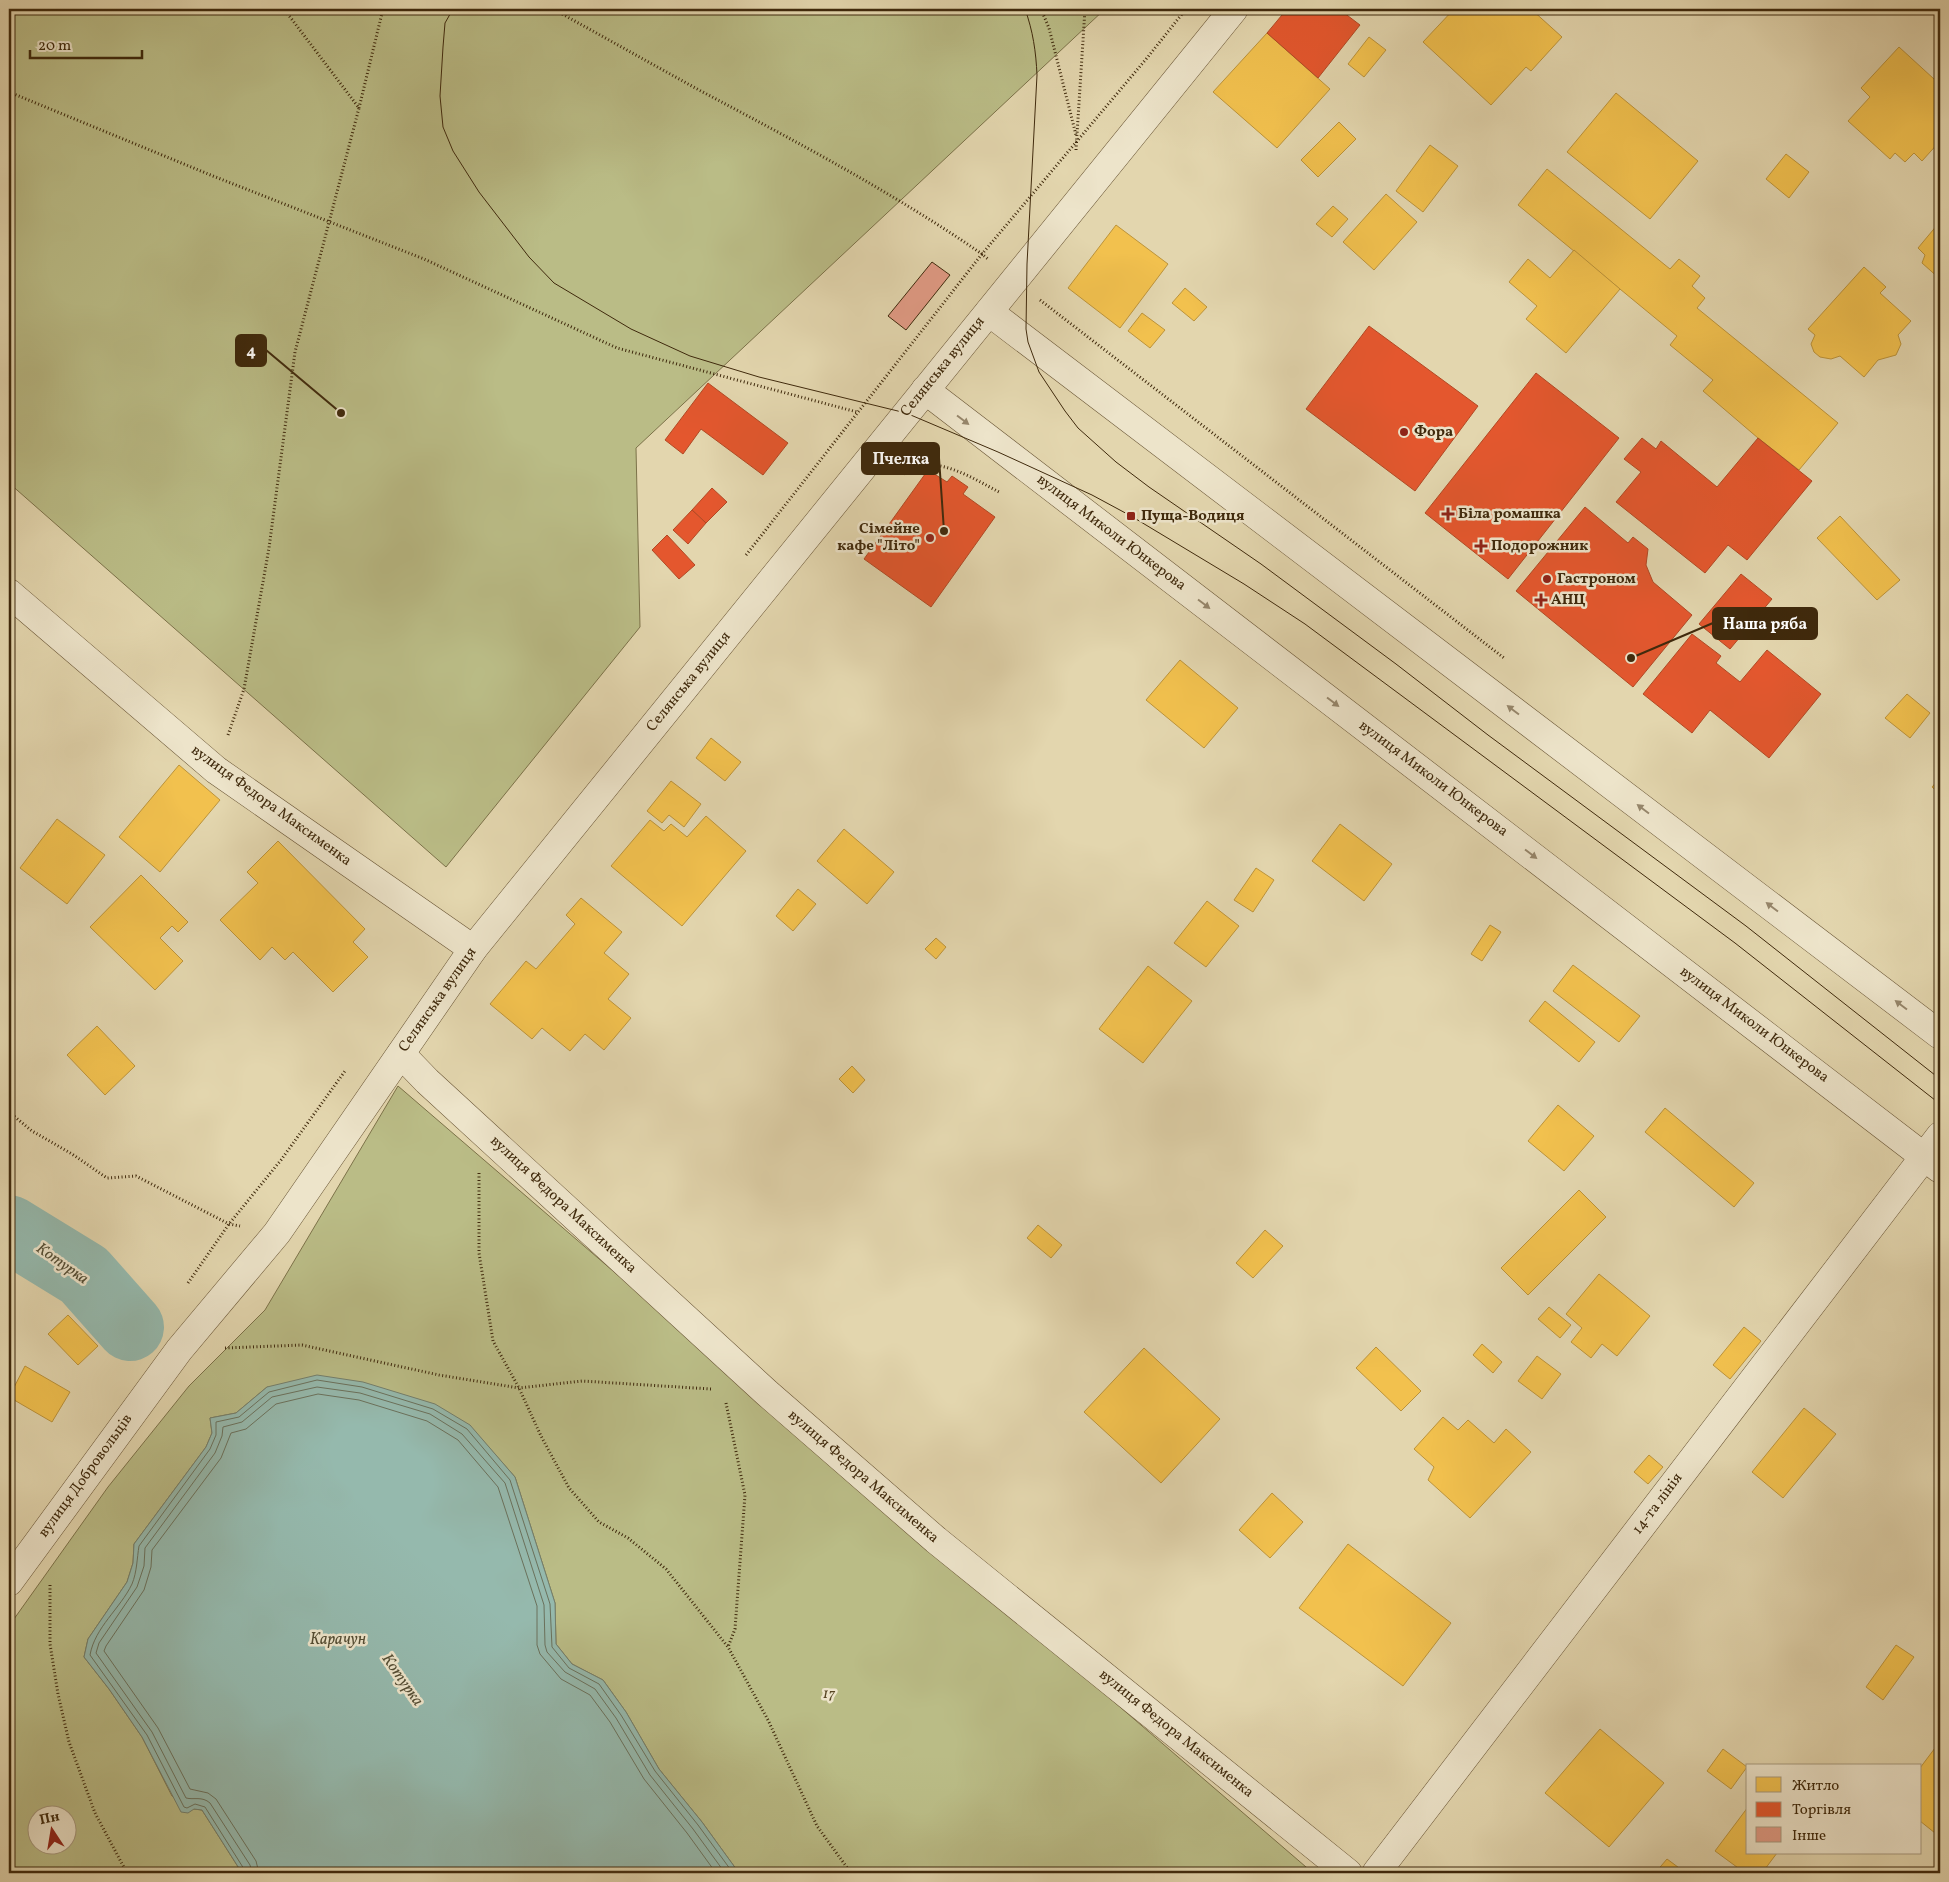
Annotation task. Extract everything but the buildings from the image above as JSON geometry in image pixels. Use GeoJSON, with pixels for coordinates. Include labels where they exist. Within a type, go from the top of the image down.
{"type":"FeatureCollection","features":[{"type":"Feature","properties":{"kind":"street","name":"Селянська вулиця"},"geometry":{"type":"LineString","coordinates":[[171,1360],[277,1233],[473,949],[1234,9]]}},
{"type":"Feature","properties":{"kind":"street"},"geometry":{"type":"LineString","coordinates":[[988,312],[1940,1035]]}},
{"type":"Feature","properties":{"kind":"street","name":"вулиця Миколи Юнкерова"},"geometry":{"type":"LineString","coordinates":[[925,390],[1935,1153]]}},
{"type":"Feature","properties":{"kind":"street","name":"вулиця Федора Максименка"},"geometry":{"type":"LineString","coordinates":[[9,594],[216,770],[473,949]]}},
{"type":"Feature","properties":{"kind":"street","name":"вулиця Федора Максименка"},"geometry":{"type":"LineString","coordinates":[[401,1054],[427,1081],[767,1393],[936,1540],[1348,1873]]}},
{"type":"Feature","properties":{"kind":"street","name":"14-та лінія"},"geometry":{"type":"LineString","coordinates":[[1376,1873],[1935,1153]]}},
{"type":"Feature","properties":{"kind":"street","name":"вулиця Добровольців"},"geometry":{"type":"LineString","coordinates":[[9,1582],[171,1360]]}},
{"type":"Feature","properties":{"kind":"path"},"geometry":{"type":"LineString","coordinates":[[284,9],[359,108]]}},
{"type":"Feature","properties":{"kind":"path"},"geometry":{"type":"LineString","coordinates":[[216,770],[244,689],[269,548],[295,352],[383,9]]}},
{"type":"Feature","properties":{"kind":"path"},"geometry":{"type":"LineString","coordinates":[[553,9],[754,117],[933,220],[982,254],[1510,662]]}},
{"type":"Feature","properties":{"kind":"path"},"geometry":{"type":"LineString","coordinates":[[1041,9],[1049,28],[1078,140]]}},
{"type":"Feature","properties":{"kind":"path"},"geometry":{"type":"LineString","coordinates":[[1074,157],[1078,140],[1085,9]]}},
{"type":"Feature","properties":{"kind":"path"},"geometry":{"type":"LineString","coordinates":[[982,254],[1186,9]]}},
{"type":"Feature","properties":{"kind":"path"},"geometry":{"type":"LineString","coordinates":[[9,92],[213,176],[424,259],[617,348],[857,412]]}},
{"type":"Feature","properties":{"kind":"path"},"geometry":{"type":"LineString","coordinates":[[898,480],[905,472],[918,466],[935,465],[961,472],[1000,492]]}},
{"type":"Feature","properties":{"kind":"path"},"geometry":{"type":"LineString","coordinates":[[9,1112],[32,1131],[72,1154],[107,1178],[136,1176],[229,1224],[277,1233]]}},
{"type":"Feature","properties":{"kind":"path"},"geometry":{"type":"LineString","coordinates":[[479,1128],[479,1253],[493,1342],[519,1388],[541,1436],[569,1488],[599,1522],[628,1538],[666,1570],[728,1647],[768,1720],[817,1826],[851,1873]]}},
{"type":"Feature","properties":{"kind":"path"},"geometry":{"type":"LineString","coordinates":[[171,1360],[302,1345],[439,1375],[519,1388],[582,1381],[714,1389]]}},
{"type":"Feature","properties":{"kind":"path"},"geometry":{"type":"LineString","coordinates":[[725,1399],[745,1495],[735,1629],[728,1647]]}},
{"type":"Feature","properties":{"kind":"path"},"geometry":{"type":"LineString","coordinates":[[50,1584],[50,1644],[58,1694],[69,1742],[95,1812],[127,1873]]}},
{"type":"Feature","properties":{"kind":"green space"},"geometry":{"type":"Polygon","coordinates":[[[9,9],[1105,9],[636,448],[640,627],[446,867],[9,483],[9,9]]]}},
{"type":"Feature","properties":{"kind":"green space","name":"17"},"geometry":{"type":"Polygon","coordinates":[[[398,1086],[1313,1873],[739,1873],[702,1822],[659,1769],[626,1712],[603,1680],[572,1664],[556,1644],[555,1603],[515,1477],[470,1426],[267,1387],[236,1413],[210,1418],[212,1433],[206,1447],[134,1544],[133,1563],[127,1582],[88,1639],[84,1657],[142,1737],[172,1796],[194,1809],[202,1810],[242,1873],[9,1873],[9,1626],[108,1487],[189,1386],[265,1310],[398,1086]]]}},
{"type":"Feature","properties":{"kind":"water","name":"Карачун"},"geometry":{"type":"Polygon","coordinates":[[[317,1375],[363,1382],[435,1404],[470,1425],[515,1477],[555,1603],[556,1644],[572,1664],[603,1680],[626,1712],[659,1769],[702,1822],[739,1873],[242,1873],[202,1810],[194,1809],[188,1813],[181,1812],[142,1737],[84,1657],[88,1639],[127,1582],[133,1563],[134,1544],[206,1447],[212,1433],[210,1418],[236,1413],[267,1387],[317,1375]]]}},
{"type":"Feature","properties":{"kind":"waterway","name":"Котурка"},"geometry":{"type":"LineString","coordinates":[[9,1229],[84,1275],[130,1327]]}},
{"type":"Feature","properties":{"kind":"tram line"},"geometry":{"type":"LineString","coordinates":[[453,9],[445,23],[440,96],[443,127],[453,151],[479,192],[529,257],[554,283],[631,329],[690,356],[759,377],[906,413],[1092,495],[1131,516],[1244,584],[1305,624],[1735,943],[1940,1104]]}},
{"type":"Feature","properties":{"kind":"tram line"},"geometry":{"type":"LineString","coordinates":[[1025,9],[1034,42],[1037,75],[1027,264],[1026,329],[1028,342],[1039,372],[1078,428],[1116,462],[1149,487],[1261,564],[1746,926],[1940,1079]]}},
{"type":"Feature","properties":{"kind":"place","name":"4"},"geometry":{"type":"Point","coordinates":[341,413]}},
{"type":"Feature","properties":{"kind":"place","name":"Фора"},"geometry":{"type":"Point","coordinates":[1404,432]}},
{"type":"Feature","properties":{"kind":"place","name":"Біла ромашка"},"geometry":{"type":"Point","coordinates":[1448,514]}},
{"type":"Feature","properties":{"kind":"place","name":"Пуща-Водиця"},"geometry":{"type":"Point","coordinates":[1131,516]}},
{"type":"Feature","properties":{"kind":"place","name":"Пчелка"},"geometry":{"type":"Point","coordinates":[944,531]}},
{"type":"Feature","properties":{"kind":"place","name":"Сімейне кафе \"Літо\""},"geometry":{"type":"Point","coordinates":[930,538]}},
{"type":"Feature","properties":{"kind":"place","name":"Подорожник"},"geometry":{"type":"Point","coordinates":[1481,546]}},
{"type":"Feature","properties":{"kind":"place","name":"Гастроном"},"geometry":{"type":"Point","coordinates":[1547,579]}},
{"type":"Feature","properties":{"kind":"place","name":"АНЦ"},"geometry":{"type":"Point","coordinates":[1541,600]}},
{"type":"Feature","properties":{"kind":"place","name":"Наша ряба"},"geometry":{"type":"Point","coordinates":[1631,658]}}]}
